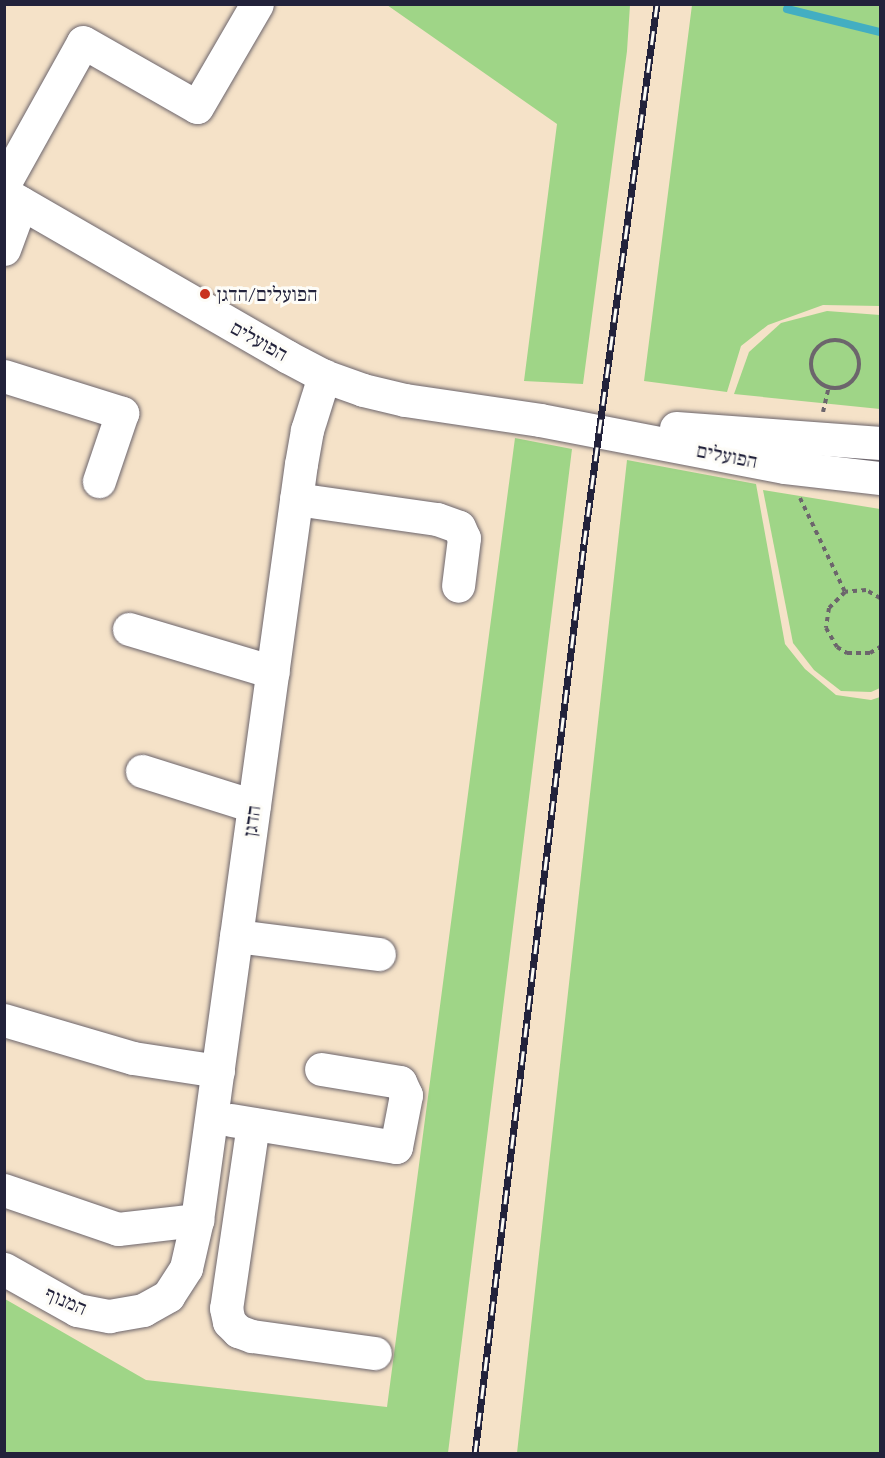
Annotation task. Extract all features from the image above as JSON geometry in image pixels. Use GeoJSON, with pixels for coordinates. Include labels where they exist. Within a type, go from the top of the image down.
{"type":"FeatureCollection","features":[{"type":"Feature","properties":{"kind":"street"},"geometry":{"type":"LineString","coordinates":[[4,249],[10,194],[83,42],[197,107],[257,4]]}},
{"type":"Feature","properties":{"kind":"street","name":"הפועלים"},"geometry":{"type":"LineString","coordinates":[[10,194],[324,376],[363,390],[405,400],[540,420],[785,467],[880,478]]}},
{"type":"Feature","properties":{"kind":"street"},"geometry":{"type":"LineString","coordinates":[[4,376],[122,413],[99,481]]}},
{"type":"Feature","properties":{"kind":"street","name":"הדגן"},"geometry":{"type":"LineString","coordinates":[[186,1268],[197,1220],[296,500],[307,430],[324,376]]}},
{"type":"Feature","properties":{"kind":"street","name":"הפועלים"},"geometry":{"type":"LineString","coordinates":[[540,420],[880,443]]}},
{"type":"Feature","properties":{"kind":"street"},"geometry":{"type":"LineString","coordinates":[[296,500],[437,519],[459,527],[464,538],[458,586]]}},
{"type":"Feature","properties":{"kind":"street"},"geometry":{"type":"LineString","coordinates":[[129,629],[273,672]]}},
{"type":"Feature","properties":{"kind":"street"},"geometry":{"type":"LineString","coordinates":[[142,771],[254,806]]}},
{"type":"Feature","properties":{"kind":"street"},"geometry":{"type":"LineString","coordinates":[[236,936],[379,954]]}},
{"type":"Feature","properties":{"kind":"street"},"geometry":{"type":"LineString","coordinates":[[4,1020],[133,1058],[218,1071]]}},
{"type":"Feature","properties":{"kind":"street"},"geometry":{"type":"LineString","coordinates":[[211,1117],[396,1147],[406,1095],[400,1082],[321,1069]]}},
{"type":"Feature","properties":{"kind":"street"},"geometry":{"type":"LineString","coordinates":[[253,1124],[226,1308],[229,1322],[238,1331],[252,1336],[375,1353]]}},
{"type":"Feature","properties":{"kind":"street"},"geometry":{"type":"LineString","coordinates":[[4,1191],[118,1229],[197,1220]]}},
{"type":"Feature","properties":{"kind":"street","name":"המנוף"},"geometry":{"type":"LineString","coordinates":[[4,1269],[77,1310],[109,1316],[143,1310],[168,1296],[186,1268]]}},
{"type":"Feature","properties":{"kind":"path"},"geometry":{"type":"LineString","coordinates":[[829,341],[844,342],[852,346],[859,361],[856,375],[851,382],[836,388],[822,383],[812,370],[811,362],[815,351],[829,341]]}},
{"type":"Feature","properties":{"kind":"path"},"geometry":{"type":"LineString","coordinates":[[785,467],[845,592]]}},
{"type":"Feature","properties":{"kind":"path"},"geometry":{"type":"LineString","coordinates":[[880,598],[866,590],[845,592],[835,599],[826,616],[826,628],[830,638],[847,653],[870,653],[880,647]]}},
{"type":"Feature","properties":{"kind":"green space"},"geometry":{"type":"Polygon","coordinates":[[[387,5],[630,5],[627,51],[583,384],[524,381],[557,124],[387,5]]]}},
{"type":"Feature","properties":{"kind":"green space"},"geometry":{"type":"Polygon","coordinates":[[[692,5],[880,5],[880,306],[823,305],[768,325],[741,346],[727,392],[644,381],[692,5]]]}},
{"type":"Feature","properties":{"kind":"green space"},"geometry":{"type":"Polygon","coordinates":[[[827,311],[880,315],[880,409],[734,394],[749,352],[781,323],[827,311]]]}},
{"type":"Feature","properties":{"kind":"green space"},"geometry":{"type":"Polygon","coordinates":[[[515,438],[572,449],[448,1453],[5,1453],[5,1299],[146,1380],[387,1407],[515,438]]]}},
{"type":"Feature","properties":{"kind":"green space"},"geometry":{"type":"Polygon","coordinates":[[[627,460],[756,484],[785,644],[805,669],[836,695],[871,700],[880,697],[880,1453],[517,1453],[627,460]]]}},
{"type":"Feature","properties":{"kind":"green space"},"geometry":{"type":"Polygon","coordinates":[[[763,490],[880,509],[880,688],[871,692],[841,691],[814,670],[793,643],[763,490]]]}},
{"type":"Feature","properties":{"kind":"waterway"},"geometry":{"type":"LineString","coordinates":[[787,9],[880,32]]}},
{"type":"Feature","properties":{"kind":"railway"},"geometry":{"type":"LineString","coordinates":[[475,1454],[584,544],[657,4]]}},
{"type":"Feature","properties":{"kind":"place","name":"הפועלים/הדגן"},"geometry":{"type":"Point","coordinates":[205,294]}}]}
